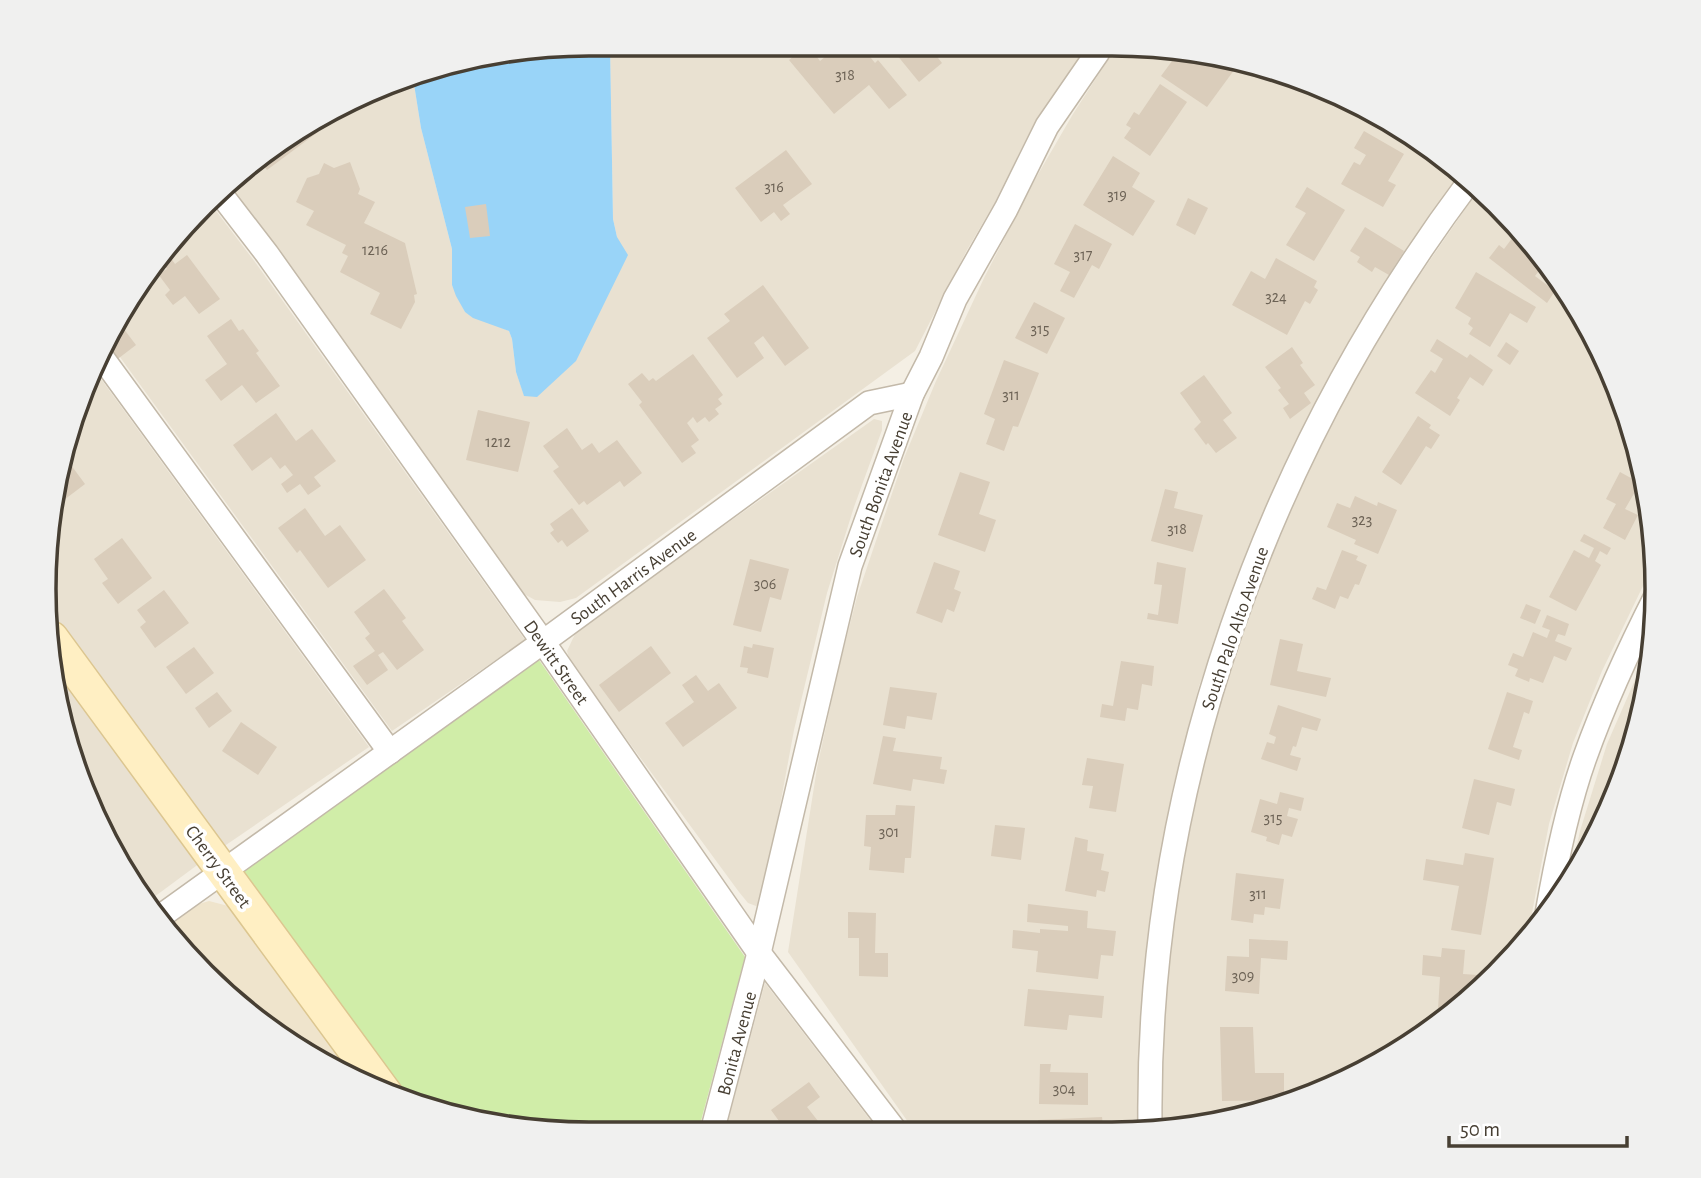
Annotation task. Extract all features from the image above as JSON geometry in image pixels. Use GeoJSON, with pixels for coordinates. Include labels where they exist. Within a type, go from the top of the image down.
{"type":"FeatureCollection","features":[{"type":"Feature","properties":{"kind":"street","name":"South Bonita Avenue"},"geometry":{"type":"LineString","coordinates":[[759,953],[850,566],[912,394],[955,299],[1006,209],[1047,126],[1095,56]]}},
{"type":"Feature","properties":{"kind":"street","name":"South Palo Alto Avenue"},"geometry":{"type":"LineString","coordinates":[[1150,1121],[1154,1000],[1168,882],[1196,744],[1219,663],[1261,550],[1315,429],[1381,312],[1424,244],[1464,189]]}},
{"type":"Feature","properties":{"kind":"street","name":"Dewitt Street"},"geometry":{"type":"LineString","coordinates":[[225,200],[267,254],[543,642],[759,953],[889,1122]]}},
{"type":"Feature","properties":{"kind":"street"},"geometry":{"type":"LineString","coordinates":[[107,363],[390,752]]}},
{"type":"Feature","properties":{"kind":"street","name":"South Harris Avenue"},"geometry":{"type":"LineString","coordinates":[[166,913],[543,642],[869,403],[912,394]]}},
{"type":"Feature","properties":{"kind":"street"},"geometry":{"type":"LineString","coordinates":[[1551,890],[1584,758],[1618,674],[1644,620]]}},
{"type":"Feature","properties":{"kind":"street","name":"Cherry Street"},"geometry":{"type":"LineString","coordinates":[[60,649],[373,1076]]}},
{"type":"Feature","properties":{"kind":"street","name":"Bonita Avenue"},"geometry":{"type":"LineString","coordinates":[[715,1122],[759,953]]}},
{"type":"Feature","properties":{"kind":"shaded area"},"geometry":{"type":"Polygon","coordinates":[[[610,56],[1080,56],[1036,120],[915,351],[576,598],[560,602],[535,600],[524,594],[231,194],[265,166],[322,127],[414,85],[421,128],[452,249],[452,285],[465,312],[509,331],[516,372],[524,395],[617,237],[613,219],[610,56]]]}},
{"type":"Feature","properties":{"kind":"shaded area"},"geometry":{"type":"Polygon","coordinates":[[[1110,56],[1147,57],[1216,66],[1283,84],[1348,111],[1408,146],[1456,182],[1385,284],[1297,439],[1257,528],[1199,686],[1172,791],[1151,911],[1139,1052],[1139,1121],[908,1122],[788,952],[817,768],[857,597],[904,458],[985,276],[1033,183],[1110,56]]]}},
{"type":"Feature","properties":{"kind":"shaded area"},"geometry":{"type":"Polygon","coordinates":[[[1473,197],[1535,265],[1574,323],[1590,353],[1617,418],[1627,451],[1640,519],[1645,582],[1602,671],[1573,743],[1549,824],[1531,918],[1513,940],[1489,966],[1436,1012],[1378,1051],[1348,1067],[1283,1094],[1250,1104],[1162,1119],[1161,1060],[1166,992],[1180,877],[1207,749],[1244,626],[1285,521],[1328,429],[1386,324],[1473,197]]]}},
{"type":"Feature","properties":{"kind":"shaded area"},"geometry":{"type":"Polygon","coordinates":[[[215,209],[525,640],[392,731],[113,348],[127,322],[166,265],[215,209]]]}},
{"type":"Feature","properties":{"kind":"shaded area"},"geometry":{"type":"Polygon","coordinates":[[[100,378],[369,747],[223,847],[57,622],[57,554],[66,485],[84,418],[100,378]]]}},
{"type":"Feature","properties":{"kind":"shaded area"},"geometry":{"type":"Polygon","coordinates":[[[874,419],[882,421],[882,430],[827,593],[794,730],[762,903],[756,906],[748,903],[739,892],[570,662],[567,651],[576,632],[601,613],[874,419]]]}},
{"type":"Feature","properties":{"kind":"shaded area"},"geometry":{"type":"Polygon","coordinates":[[[1638,673],[1617,760],[1575,854],[1580,831],[1607,744],[1638,673]]]}},
{"type":"Feature","properties":{"kind":"shaded area"},"geometry":{"type":"Polygon","coordinates":[[[64,676],[200,863],[154,897],[127,855],[97,793],[74,727],[64,676]]]}},
{"type":"Feature","properties":{"kind":"shaded area"},"geometry":{"type":"Polygon","coordinates":[[[209,901],[232,907],[347,1064],[322,1051],[265,1012],[212,966],[174,923],[199,904],[209,901]]]}},
{"type":"Feature","properties":{"kind":"shaded area"},"geometry":{"type":"Polygon","coordinates":[[[765,983],[872,1122],[728,1122],[765,983]]]}},
{"type":"Feature","properties":{"kind":"green space"},"geometry":{"type":"Polygon","coordinates":[[[539,660],[745,957],[701,1122],[589,1122],[519,1117],[451,1104],[398,1086],[241,873],[539,660]]]}},
{"type":"Feature","properties":{"kind":"water"},"geometry":{"type":"Polygon","coordinates":[[[610,56],[613,219],[617,237],[628,255],[576,361],[537,397],[524,396],[516,372],[509,331],[473,318],[465,312],[456,296],[452,285],[452,249],[421,128],[414,85],[418,84],[485,66],[519,61],[610,56]]]}},
{"type":"Feature","properties":{"kind":"building"},"geometry":{"type":"Polygon","coordinates":[[[794,56],[818,56],[820,61],[826,56],[869,56],[875,63],[878,60],[907,95],[889,109],[869,85],[834,114],[789,60],[794,56]]]}},
{"type":"Feature","properties":{"kind":"building"},"geometry":{"type":"Polygon","coordinates":[[[898,56],[936,56],[942,63],[919,82],[898,56]]]}},
{"type":"Feature","properties":{"kind":"building"},"geometry":{"type":"Polygon","coordinates":[[[1173,60],[1234,70],[1207,107],[1161,76],[1173,60]]]}},
{"type":"Feature","properties":{"kind":"building"},"geometry":{"type":"Polygon","coordinates":[[[1160,84],[1187,102],[1150,156],[1124,138],[1131,128],[1126,125],[1134,112],[1139,115],[1160,84]]]}},
{"type":"Feature","properties":{"kind":"building"},"geometry":{"type":"Polygon","coordinates":[[[317,130],[318,132],[267,170],[265,166],[317,130]]]}},
{"type":"Feature","properties":{"kind":"building"},"geometry":{"type":"Polygon","coordinates":[[[1364,131],[1404,154],[1388,181],[1396,185],[1383,207],[1341,184],[1354,162],[1360,165],[1366,155],[1354,148],[1364,131]]]}},
{"type":"Feature","properties":{"kind":"building"},"geometry":{"type":"Polygon","coordinates":[[[786,150],[812,184],[783,205],[790,214],[781,221],[774,212],[761,222],[735,188],[786,150]]]}},
{"type":"Feature","properties":{"kind":"building"},"geometry":{"type":"Polygon","coordinates":[[[1113,156],[1140,173],[1132,187],[1155,201],[1133,236],[1083,205],[1113,156]]]}},
{"type":"Feature","properties":{"kind":"building"},"geometry":{"type":"Polygon","coordinates":[[[350,162],[360,189],[358,194],[375,202],[364,223],[405,243],[417,294],[414,295],[415,302],[401,329],[370,314],[380,293],[340,272],[348,256],[342,253],[346,245],[306,225],[314,211],[296,202],[307,178],[319,174],[324,163],[334,168],[350,162]]]}},
{"type":"Feature","properties":{"kind":"building"},"geometry":{"type":"Polygon","coordinates":[[[1307,187],[1345,210],[1314,261],[1286,245],[1306,213],[1295,207],[1307,187]]]}},
{"type":"Feature","properties":{"kind":"building"},"geometry":{"type":"Polygon","coordinates":[[[1188,198],[1208,208],[1195,235],[1176,225],[1188,198]]]}},
{"type":"Feature","properties":{"kind":"building"},"geometry":{"type":"Polygon","coordinates":[[[486,204],[490,236],[470,238],[465,207],[486,204]]]}},
{"type":"Feature","properties":{"kind":"building"},"geometry":{"type":"Polygon","coordinates":[[[1075,224],[1112,244],[1099,269],[1092,265],[1074,298],[1060,291],[1070,272],[1054,264],[1075,224]]]}},
{"type":"Feature","properties":{"kind":"building"},"geometry":{"type":"Polygon","coordinates":[[[1365,227],[1404,251],[1389,275],[1375,267],[1372,272],[1357,262],[1360,257],[1350,251],[1365,227]]]}},
{"type":"Feature","properties":{"kind":"building"},"geometry":{"type":"Polygon","coordinates":[[[1513,238],[1539,271],[1535,276],[1554,292],[1547,303],[1489,258],[1499,245],[1504,249],[1513,238]]]}},
{"type":"Feature","properties":{"kind":"building"},"geometry":{"type":"Polygon","coordinates":[[[187,255],[220,299],[199,314],[185,296],[173,305],[165,295],[170,290],[159,275],[167,269],[165,266],[171,259],[175,264],[187,255]]]}},
{"type":"Feature","properties":{"kind":"building"},"geometry":{"type":"Polygon","coordinates":[[[1276,258],[1317,281],[1314,287],[1318,290],[1310,304],[1305,301],[1287,335],[1232,305],[1251,271],[1265,279],[1276,258]]]}},
{"type":"Feature","properties":{"kind":"building"},"geometry":{"type":"Polygon","coordinates":[[[1476,272],[1536,307],[1527,323],[1510,313],[1490,347],[1469,334],[1473,328],[1468,324],[1471,318],[1455,308],[1476,272]]]}},
{"type":"Feature","properties":{"kind":"building"},"geometry":{"type":"Polygon","coordinates":[[[763,285],[809,348],[785,366],[763,336],[754,343],[764,358],[737,378],[707,338],[730,321],[724,314],[763,285]]]}},
{"type":"Feature","properties":{"kind":"building"},"geometry":{"type":"Polygon","coordinates":[[[1034,302],[1065,318],[1047,354],[1015,338],[1034,302]]]}},
{"type":"Feature","properties":{"kind":"building"},"geometry":{"type":"Polygon","coordinates":[[[231,319],[239,331],[243,329],[259,351],[256,353],[280,386],[256,403],[242,385],[221,401],[205,380],[227,364],[207,336],[231,319]]]}},
{"type":"Feature","properties":{"kind":"building"},"geometry":{"type":"Polygon","coordinates":[[[124,329],[136,345],[115,361],[111,354],[124,329]]]}},
{"type":"Feature","properties":{"kind":"building"},"geometry":{"type":"Polygon","coordinates":[[[1437,339],[1467,358],[1470,354],[1493,370],[1483,386],[1470,377],[1450,416],[1415,393],[1431,370],[1435,373],[1443,359],[1430,351],[1437,339]]]}},
{"type":"Feature","properties":{"kind":"building"},"geometry":{"type":"Polygon","coordinates":[[[1506,342],[1519,351],[1510,365],[1497,356],[1506,342]]]}},
{"type":"Feature","properties":{"kind":"building"},"geometry":{"type":"Polygon","coordinates":[[[1292,347],[1303,363],[1300,365],[1315,385],[1304,393],[1311,403],[1290,419],[1283,408],[1289,404],[1265,367],[1292,347]]]}},
{"type":"Feature","properties":{"kind":"building"},"geometry":{"type":"Polygon","coordinates":[[[693,354],[723,395],[718,399],[722,404],[715,409],[719,414],[709,422],[705,417],[697,423],[693,417],[687,423],[699,440],[691,446],[696,453],[682,463],[639,405],[642,402],[628,384],[642,373],[649,381],[653,378],[656,381],[693,354]]]}},
{"type":"Feature","properties":{"kind":"building"},"geometry":{"type":"Polygon","coordinates":[[[1004,360],[1039,373],[1018,427],[1013,426],[1004,451],[986,444],[995,419],[984,414],[1004,360]]]}},
{"type":"Feature","properties":{"kind":"building"},"geometry":{"type":"Polygon","coordinates":[[[1204,375],[1232,413],[1223,420],[1237,438],[1216,453],[1194,429],[1201,422],[1180,393],[1204,375]]]}},
{"type":"Feature","properties":{"kind":"building"},"geometry":{"type":"Polygon","coordinates":[[[478,410],[530,422],[518,472],[466,460],[478,410]]]}},
{"type":"Feature","properties":{"kind":"building"},"geometry":{"type":"Polygon","coordinates":[[[276,413],[296,441],[312,429],[336,461],[314,477],[321,486],[308,495],[300,484],[287,493],[281,484],[293,475],[285,465],[280,469],[271,457],[252,471],[233,445],[276,413]]]}},
{"type":"Feature","properties":{"kind":"building"},"geometry":{"type":"Polygon","coordinates":[[[1418,416],[1440,435],[1431,449],[1426,446],[1401,485],[1382,472],[1418,416]]]}},
{"type":"Feature","properties":{"kind":"building"},"geometry":{"type":"Polygon","coordinates":[[[567,428],[582,450],[592,443],[599,453],[617,440],[642,473],[624,487],[620,481],[587,505],[584,501],[579,505],[553,471],[559,467],[543,446],[567,428]]]}},
{"type":"Feature","properties":{"kind":"building"},"geometry":{"type":"Polygon","coordinates":[[[71,465],[85,484],[64,500],[71,465]]]}},
{"type":"Feature","properties":{"kind":"building"},"geometry":{"type":"Polygon","coordinates":[[[960,472],[990,482],[979,514],[996,520],[985,552],[938,535],[960,472]]]}},
{"type":"Feature","properties":{"kind":"building"},"geometry":{"type":"Polygon","coordinates":[[[1620,472],[1634,480],[1636,490],[1625,509],[1638,515],[1625,540],[1603,528],[1616,504],[1606,499],[1620,472]]]}},
{"type":"Feature","properties":{"kind":"building"},"geometry":{"type":"Polygon","coordinates":[[[1165,489],[1178,492],[1174,508],[1203,515],[1193,552],[1151,541],[1165,489]]]}},
{"type":"Feature","properties":{"kind":"building"},"geometry":{"type":"Polygon","coordinates":[[[1355,496],[1377,506],[1378,502],[1397,510],[1378,554],[1354,544],[1356,540],[1327,527],[1337,503],[1350,508],[1355,496]]]}},
{"type":"Feature","properties":{"kind":"building"},"geometry":{"type":"Polygon","coordinates":[[[305,508],[325,536],[340,525],[366,560],[328,588],[300,550],[297,553],[278,528],[305,508]]]}},
{"type":"Feature","properties":{"kind":"building"},"geometry":{"type":"Polygon","coordinates":[[[572,508],[589,531],[567,547],[562,540],[558,543],[550,533],[554,530],[550,524],[572,508]]]}},
{"type":"Feature","properties":{"kind":"building"},"geometry":{"type":"Polygon","coordinates":[[[1584,534],[1611,548],[1607,555],[1600,551],[1595,561],[1601,565],[1576,611],[1549,597],[1574,550],[1589,558],[1594,548],[1580,541],[1584,534]]]}},
{"type":"Feature","properties":{"kind":"building"},"geometry":{"type":"Polygon","coordinates":[[[122,538],[152,578],[118,604],[102,583],[108,579],[94,559],[122,538]]]}},
{"type":"Feature","properties":{"kind":"building"},"geometry":{"type":"Polygon","coordinates":[[[1342,550],[1358,556],[1356,560],[1367,565],[1359,585],[1355,584],[1348,599],[1340,596],[1335,609],[1312,599],[1317,587],[1326,590],[1342,550]]]}},
{"type":"Feature","properties":{"kind":"building"},"geometry":{"type":"Polygon","coordinates":[[[750,559],[789,569],[781,600],[770,597],[761,632],[733,625],[750,559]]]}},
{"type":"Feature","properties":{"kind":"building"},"geometry":{"type":"Polygon","coordinates":[[[934,562],[960,571],[954,589],[961,592],[954,612],[947,609],[942,623],[916,613],[934,562]]]}},
{"type":"Feature","properties":{"kind":"building"},"geometry":{"type":"Polygon","coordinates":[[[1157,562],[1186,568],[1178,624],[1147,619],[1148,613],[1158,615],[1162,585],[1154,584],[1157,562]]]}},
{"type":"Feature","properties":{"kind":"building"},"geometry":{"type":"Polygon","coordinates":[[[384,589],[406,618],[402,621],[424,650],[397,670],[383,652],[378,655],[388,670],[367,685],[353,666],[375,651],[365,638],[370,634],[354,612],[384,589]]]}},
{"type":"Feature","properties":{"kind":"building"},"geometry":{"type":"Polygon","coordinates":[[[164,590],[189,623],[155,648],[140,627],[146,622],[137,610],[164,590]]]}},
{"type":"Feature","properties":{"kind":"building"},"geometry":{"type":"Polygon","coordinates":[[[1526,604],[1541,610],[1535,624],[1520,618],[1526,604]]]}},
{"type":"Feature","properties":{"kind":"building"},"geometry":{"type":"Polygon","coordinates":[[[1547,615],[1569,624],[1565,636],[1558,634],[1555,641],[1572,648],[1566,661],[1554,656],[1543,683],[1530,678],[1529,682],[1515,676],[1518,669],[1508,665],[1513,653],[1523,657],[1533,632],[1547,638],[1550,630],[1542,627],[1547,615]]]}},
{"type":"Feature","properties":{"kind":"building"},"geometry":{"type":"Polygon","coordinates":[[[1280,639],[1303,644],[1297,671],[1331,678],[1326,697],[1270,685],[1280,639]]]}},
{"type":"Feature","properties":{"kind":"building"},"geometry":{"type":"Polygon","coordinates":[[[753,644],[774,648],[768,678],[747,673],[748,668],[740,667],[744,646],[752,648],[753,644]]]}},
{"type":"Feature","properties":{"kind":"building"},"geometry":{"type":"Polygon","coordinates":[[[651,646],[671,673],[619,712],[599,685],[651,646]]]}},
{"type":"Feature","properties":{"kind":"building"},"geometry":{"type":"Polygon","coordinates":[[[194,647],[214,673],[186,694],[166,667],[194,647]]]}},
{"type":"Feature","properties":{"kind":"building"},"geometry":{"type":"Polygon","coordinates":[[[1121,661],[1154,666],[1152,686],[1142,684],[1138,710],[1127,708],[1125,721],[1100,717],[1102,704],[1113,706],[1121,661]]]}},
{"type":"Feature","properties":{"kind":"building"},"geometry":{"type":"Polygon","coordinates":[[[696,675],[708,691],[719,683],[737,708],[683,747],[665,723],[694,702],[682,685],[696,675]]]}},
{"type":"Feature","properties":{"kind":"building"},"geometry":{"type":"Polygon","coordinates":[[[890,687],[937,693],[932,720],[907,716],[905,729],[883,725],[890,687]]]}},
{"type":"Feature","properties":{"kind":"building"},"geometry":{"type":"Polygon","coordinates":[[[217,692],[232,711],[209,728],[195,708],[217,692]]]}},
{"type":"Feature","properties":{"kind":"building"},"geometry":{"type":"Polygon","coordinates":[[[1507,692],[1533,701],[1529,714],[1524,712],[1513,747],[1522,750],[1519,760],[1488,749],[1507,692]]]}},
{"type":"Feature","properties":{"kind":"building"},"geometry":{"type":"Polygon","coordinates":[[[1278,705],[1321,719],[1317,731],[1302,727],[1296,747],[1293,746],[1290,755],[1301,758],[1297,771],[1261,759],[1267,742],[1274,744],[1276,737],[1269,734],[1278,705]]]}},
{"type":"Feature","properties":{"kind":"building"},"geometry":{"type":"Polygon","coordinates":[[[241,722],[277,747],[258,775],[222,751],[241,722]]]}},
{"type":"Feature","properties":{"kind":"building"},"geometry":{"type":"Polygon","coordinates":[[[883,736],[896,738],[893,751],[942,757],[940,769],[947,770],[944,784],[913,779],[911,791],[873,784],[883,736]]]}},
{"type":"Feature","properties":{"kind":"building"},"geometry":{"type":"Polygon","coordinates":[[[1087,758],[1124,764],[1116,812],[1089,808],[1093,786],[1082,785],[1087,758]]]}},
{"type":"Feature","properties":{"kind":"building"},"geometry":{"type":"Polygon","coordinates":[[[1474,779],[1515,789],[1511,806],[1497,802],[1489,835],[1462,828],[1474,779]]]}},
{"type":"Feature","properties":{"kind":"building"},"geometry":{"type":"Polygon","coordinates":[[[1280,792],[1304,798],[1301,811],[1289,808],[1287,816],[1298,819],[1292,837],[1282,834],[1279,845],[1266,841],[1267,837],[1251,832],[1260,799],[1277,804],[1280,792]]]}},
{"type":"Feature","properties":{"kind":"building"},"geometry":{"type":"Polygon","coordinates":[[[896,805],[915,806],[911,858],[905,858],[904,873],[869,870],[871,847],[864,846],[866,815],[895,815],[896,805]]]}},
{"type":"Feature","properties":{"kind":"building"},"geometry":{"type":"Polygon","coordinates":[[[995,825],[1025,828],[1021,860],[991,856],[995,825]]]}},
{"type":"Feature","properties":{"kind":"building"},"geometry":{"type":"Polygon","coordinates":[[[1075,837],[1088,840],[1087,851],[1104,854],[1101,870],[1109,872],[1105,892],[1097,890],[1096,897],[1065,891],[1075,837]]]}},
{"type":"Feature","properties":{"kind":"building"},"geometry":{"type":"Polygon","coordinates":[[[1465,853],[1494,858],[1481,935],[1451,930],[1459,886],[1423,880],[1426,859],[1463,865],[1465,853]]]}},
{"type":"Feature","properties":{"kind":"building"},"geometry":{"type":"Polygon","coordinates":[[[1236,873],[1284,879],[1280,909],[1265,907],[1264,915],[1254,914],[1253,923],[1231,920],[1236,873]]]}},
{"type":"Feature","properties":{"kind":"building"},"geometry":{"type":"Polygon","coordinates":[[[1028,904],[1088,911],[1087,928],[1116,931],[1113,956],[1101,955],[1098,979],[1036,972],[1038,951],[1012,948],[1013,930],[1040,933],[1040,929],[1068,931],[1068,926],[1027,922],[1028,904]]]}},
{"type":"Feature","properties":{"kind":"building"},"geometry":{"type":"Polygon","coordinates":[[[848,912],[876,913],[875,953],[888,953],[888,977],[859,976],[859,938],[848,938],[848,912]]]}},
{"type":"Feature","properties":{"kind":"building"},"geometry":{"type":"Polygon","coordinates":[[[1249,939],[1288,941],[1287,960],[1261,958],[1259,994],[1225,991],[1227,956],[1249,957],[1249,939]]]}},
{"type":"Feature","properties":{"kind":"building"},"geometry":{"type":"Polygon","coordinates":[[[1442,948],[1465,950],[1463,974],[1478,975],[1440,1009],[1440,977],[1422,975],[1423,955],[1441,957],[1442,948]]]}},
{"type":"Feature","properties":{"kind":"building"},"geometry":{"type":"Polygon","coordinates":[[[1028,989],[1104,996],[1102,1018],[1069,1015],[1067,1030],[1024,1026],[1028,989]]]}},
{"type":"Feature","properties":{"kind":"building"},"geometry":{"type":"Polygon","coordinates":[[[1220,1027],[1253,1027],[1255,1073],[1284,1073],[1284,1094],[1262,1100],[1222,1101],[1220,1027]]]}},
{"type":"Feature","properties":{"kind":"building"},"geometry":{"type":"Polygon","coordinates":[[[1040,1064],[1051,1064],[1050,1072],[1088,1073],[1088,1105],[1039,1104],[1040,1064]]]}},
{"type":"Feature","properties":{"kind":"building"},"geometry":{"type":"Polygon","coordinates":[[[809,1082],[820,1097],[807,1107],[819,1122],[778,1122],[771,1110],[809,1082]]]}},
{"type":"Feature","properties":{"kind":"building"},"geometry":{"type":"Polygon","coordinates":[[[1102,1117],[1103,1122],[1038,1122],[1102,1117]]]}}]}
